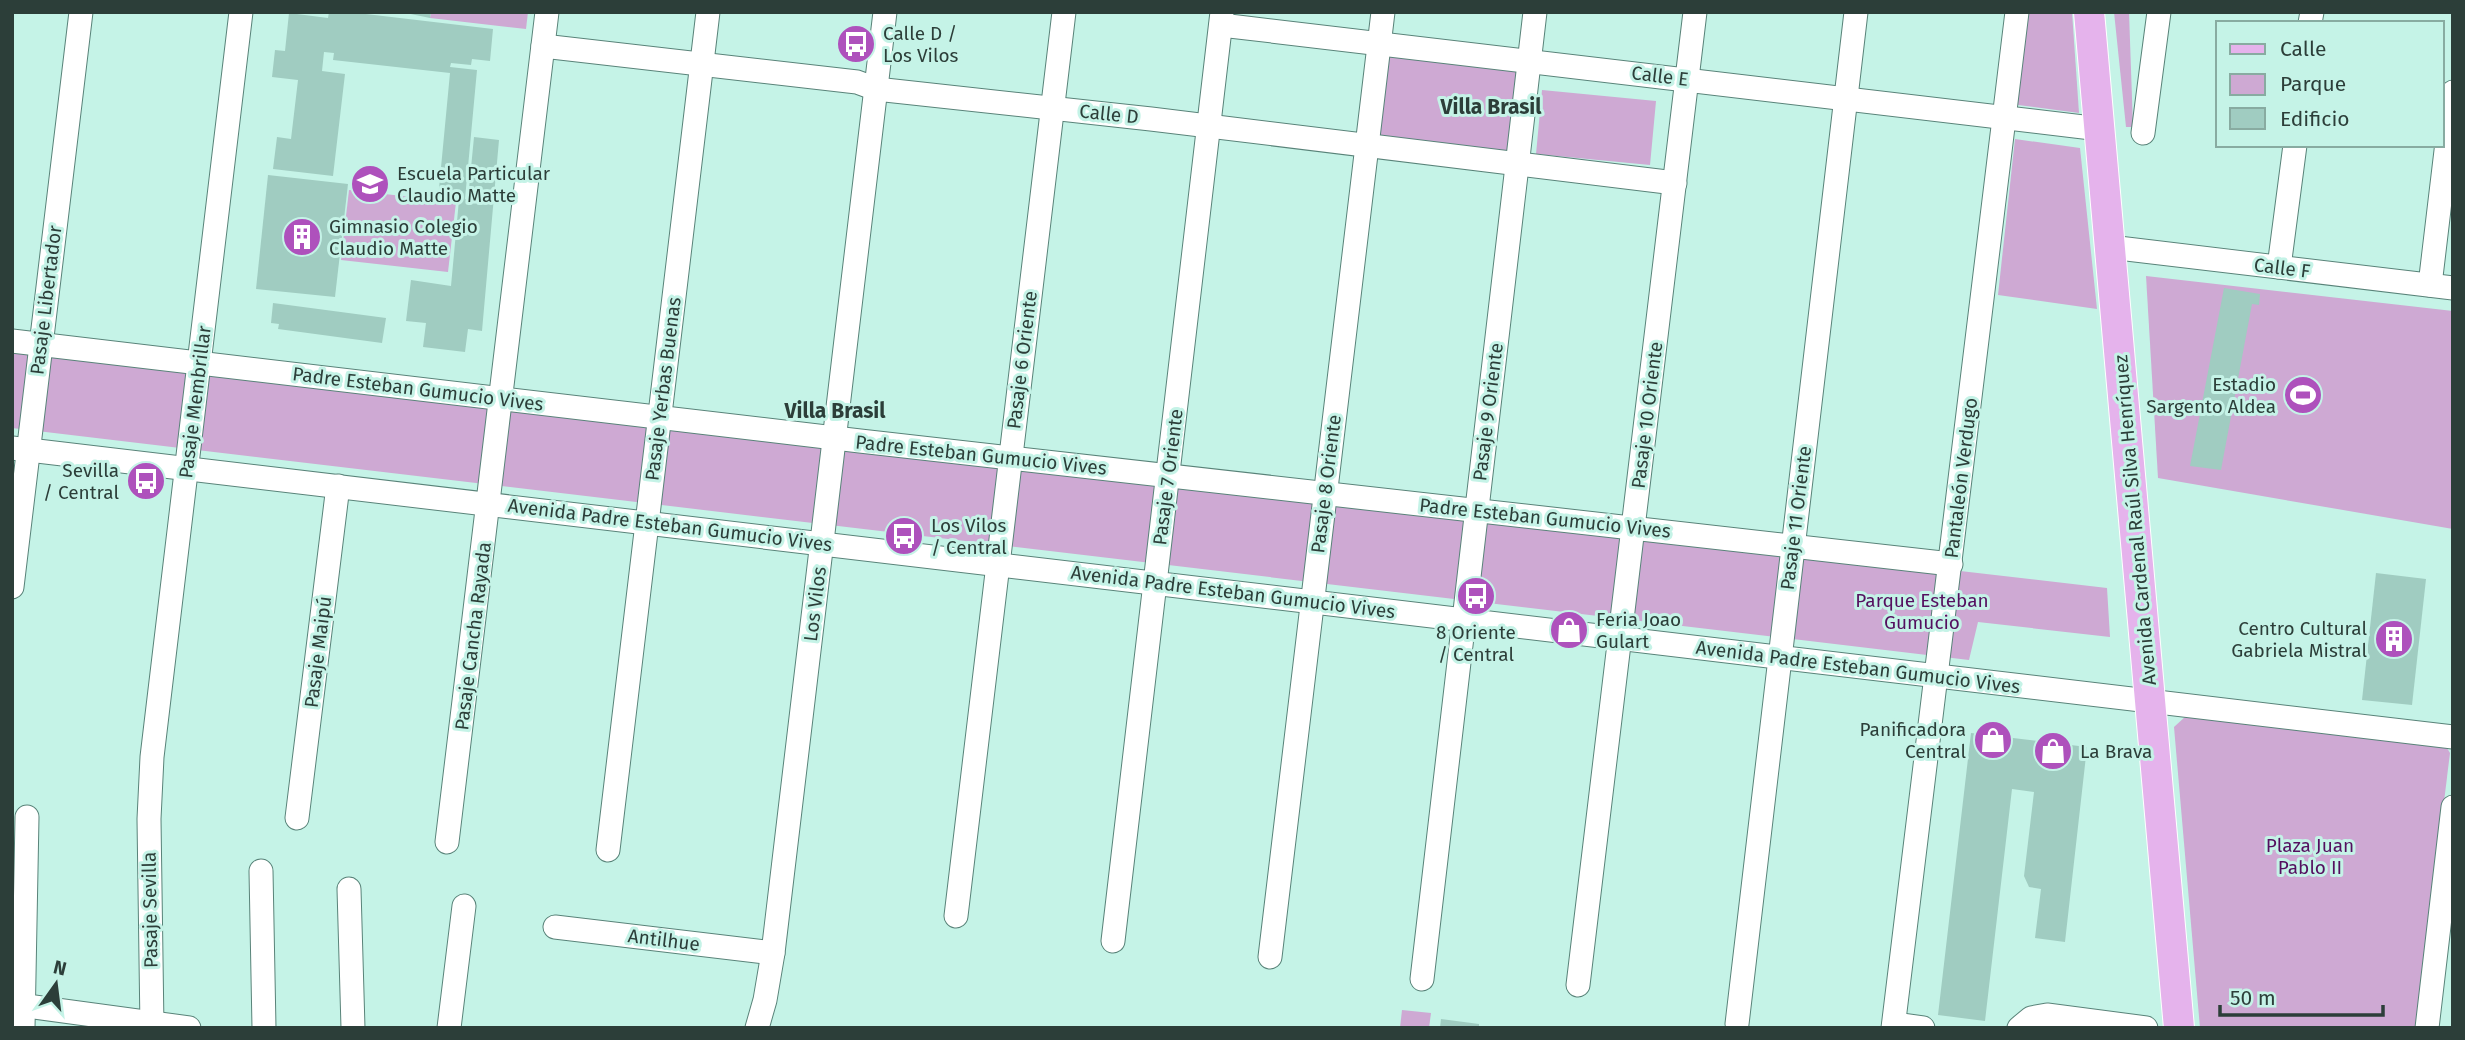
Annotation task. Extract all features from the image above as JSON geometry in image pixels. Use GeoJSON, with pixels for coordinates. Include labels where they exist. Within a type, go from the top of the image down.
{"type":"FeatureCollection","features":[{"type":"Feature","properties":{"kind":"main road","name":"Avenida Cardenal Raúl Silva Henríquez"},"geometry":{"type":"LineString","coordinates":[[2089,12],[2179,1028]]}},
{"type":"Feature","properties":{"kind":"street","name":"Pasaje Libertador"},"geometry":{"type":"LineString","coordinates":[[12,587],[20,449],[41,344],[81,12]]}},
{"type":"Feature","properties":{"kind":"street","name":"Pasaje Membrillar"},"geometry":{"type":"LineString","coordinates":[[149,792],[241,12]]}},
{"type":"Feature","properties":{"kind":"street","name":"Pasaje Cancha Rayada"},"geometry":{"type":"LineString","coordinates":[[447,842],[547,12]]}},
{"type":"Feature","properties":{"kind":"street","name":"Pasaje Yerbas Buenas"},"geometry":{"type":"LineString","coordinates":[[608,850],[708,12]]}},
{"type":"Feature","properties":{"kind":"street","name":"Los Vilos"},"geometry":{"type":"LineString","coordinates":[[757,1028],[765,1000],[772,953],[885,12]]}},
{"type":"Feature","properties":{"kind":"street","name":"Pasaje 6 Oriente"},"geometry":{"type":"LineString","coordinates":[[956,916],[1064,12]]}},
{"type":"Feature","properties":{"kind":"street","name":"Pasaje 8 Oriente"},"geometry":{"type":"LineString","coordinates":[[1270,957],[1383,12]]}},
{"type":"Feature","properties":{"kind":"street","name":"Pasaje 9 Oriente"},"geometry":{"type":"LineString","coordinates":[[1422,979],[1535,12]]}},
{"type":"Feature","properties":{"kind":"street","name":"Pasaje 10 Oriente"},"geometry":{"type":"LineString","coordinates":[[1578,985],[1696,12]]}},
{"type":"Feature","properties":{"kind":"street","name":"Pasaje 11 Oriente"},"geometry":{"type":"LineString","coordinates":[[1737,1024],[1856,12]]}},
{"type":"Feature","properties":{"kind":"street","name":"Pantaleón Verdugo"},"geometry":{"type":"LineString","coordinates":[[1894,1026],[2017,12]]}},
{"type":"Feature","properties":{"kind":"street"},"geometry":{"type":"LineString","coordinates":[[2143,133],[2159,12]]}},
{"type":"Feature","properties":{"kind":"street","name":"Calle E"},"geometry":{"type":"LineString","coordinates":[[1222,18],[1379,43],[2100,128]]}},
{"type":"Feature","properties":{"kind":"street","name":"Pasaje 7 Oriente"},"geometry":{"type":"LineString","coordinates":[[1113,941],[1222,18]]}},
{"type":"Feature","properties":{"kind":"street","name":"Calle D"},"geometry":{"type":"LineString","coordinates":[[543,46],[856,82],[876,89],[1209,126],[1675,183]]}},
{"type":"Feature","properties":{"kind":"street"},"geometry":{"type":"LineString","coordinates":[[2442,287],[2453,92]]}},
{"type":"Feature","properties":{"kind":"street"},"geometry":{"type":"LineString","coordinates":[[2279,267],[2295,147]]}},
{"type":"Feature","properties":{"kind":"street","name":"Calle F"},"geometry":{"type":"LineString","coordinates":[[2110,247],[2442,287]]}},
{"type":"Feature","properties":{"kind":"street","name":"Padre Esteban Gumucio Vives"},"geometry":{"type":"LineString","coordinates":[[12,341],[659,418],[1951,564]]}},
{"type":"Feature","properties":{"kind":"street","name":"Avenida Padre Esteban Gumucio Vives"},"geometry":{"type":"LineString","coordinates":[[20,449],[2453,737]]}},
{"type":"Feature","properties":{"kind":"street","name":"Pasaje Maipú"},"geometry":{"type":"LineString","coordinates":[[297,818],[338,486]]}},
{"type":"Feature","properties":{"kind":"street","name":"Pasaje Sevilla"},"geometry":{"type":"LineString","coordinates":[[149,792],[152,1025]]}},
{"type":"Feature","properties":{"kind":"street"},"geometry":{"type":"LineString","coordinates":[[2427,1028],[2453,807]]}},
{"type":"Feature","properties":{"kind":"street"},"geometry":{"type":"LineString","coordinates":[[27,817],[20,1012],[189,1028]]}},
{"type":"Feature","properties":{"kind":"street"},"geometry":{"type":"LineString","coordinates":[[261,871],[264,1028]]}},
{"type":"Feature","properties":{"kind":"street"},"geometry":{"type":"LineString","coordinates":[[349,889],[353,1028]]}},
{"type":"Feature","properties":{"kind":"street"},"geometry":{"type":"LineString","coordinates":[[449,1028],[464,906]]}},
{"type":"Feature","properties":{"kind":"street","name":"Antilhue"},"geometry":{"type":"LineString","coordinates":[[555,927],[772,953]]}},
{"type":"Feature","properties":{"kind":"street"},"geometry":{"type":"LineString","coordinates":[[2019,1028],[2031,1018],[2047,1016],[2146,1028]]}},
{"type":"Feature","properties":{"kind":"street"},"geometry":{"type":"LineString","coordinates":[[1894,1026],[1923,1028]]}},
{"type":"Feature","properties":{"kind":"green space"},"geometry":{"type":"Polygon","coordinates":[[[431,12],[528,12],[526,29],[430,18],[431,12]]]}},
{"type":"Feature","properties":{"kind":"green space"},"geometry":{"type":"Polygon","coordinates":[[[2024,12],[2072,12],[2079,113],[2018,105],[2014,100],[2024,12]]]}},
{"type":"Feature","properties":{"kind":"green space"},"geometry":{"type":"Polygon","coordinates":[[[2114,12],[2129,12],[2133,127],[2126,127],[2114,12]]]}},
{"type":"Feature","properties":{"kind":"green space"},"geometry":{"type":"Polygon","coordinates":[[[1392,51],[1521,72],[1512,148],[1505,153],[1384,138],[1378,133],[1385,58],[1392,51]]]}},
{"type":"Feature","properties":{"kind":"green space"},"geometry":{"type":"Polygon","coordinates":[[[1542,90],[1656,101],[1650,165],[1536,154],[1542,90]]]}},
{"type":"Feature","properties":{"kind":"green space"},"geometry":{"type":"Polygon","coordinates":[[[2015,139],[2080,148],[2097,309],[1998,295],[2015,139]]]}},
{"type":"Feature","properties":{"kind":"green space"},"geometry":{"type":"Polygon","coordinates":[[[349,190],[456,202],[448,272],[341,260],[349,190]]]}},
{"type":"Feature","properties":{"kind":"green space","name":"Estadio Sargento Aldea"},"geometry":{"type":"Polygon","coordinates":[[[2146,276],[2453,311],[2453,529],[2158,478],[2146,276]]]}},
{"type":"Feature","properties":{"kind":"green space","name":"Parque Esteban Gumucio"},"geometry":{"type":"Polygon","coordinates":[[[12,346],[2107,588],[2110,637],[1978,622],[1969,660],[12,428],[12,346]]]}},
{"type":"Feature","properties":{"kind":"green space","name":"Plaza Juan Pablo II"},"geometry":{"type":"Polygon","coordinates":[[[2186,716],[2444,743],[2450,753],[2416,1028],[2200,1028],[2174,727],[2186,716]]]}},
{"type":"Feature","properties":{"kind":"green space"},"geometry":{"type":"Polygon","coordinates":[[[1402,1010],[1431,1013],[1429,1028],[1400,1028],[1402,1010]]]}},
{"type":"Feature","properties":{"kind":"building"},"geometry":{"type":"Polygon","coordinates":[[[329,12],[493,29],[490,61],[472,59],[471,65],[451,63],[450,67],[477,70],[465,199],[468,199],[474,137],[499,140],[482,331],[468,329],[465,352],[423,347],[426,323],[406,321],[411,280],[451,286],[459,200],[438,199],[450,73],[333,60],[334,53],[324,52],[322,71],[345,74],[333,176],[273,169],[277,137],[291,139],[298,80],[272,77],[275,50],[285,51],[289,13],[328,18],[329,12]]]}},
{"type":"Feature","properties":{"kind":"building"},"geometry":{"type":"Polygon","coordinates":[[[401,12],[431,12],[430,18],[401,12]]]}},
{"type":"Feature","properties":{"kind":"building","name":"Gimnasio Colegio Claudio Matte"},"geometry":{"type":"Polygon","coordinates":[[[268,175],[348,184],[335,297],[256,289],[268,175]]]}},
{"type":"Feature","properties":{"kind":"building"},"geometry":{"type":"Polygon","coordinates":[[[2224,288],[2260,294],[2259,305],[2252,304],[2221,470],[2190,466],[2224,288]]]}},
{"type":"Feature","properties":{"kind":"building"},"geometry":{"type":"Polygon","coordinates":[[[273,303],[386,318],[382,343],[278,329],[279,324],[271,323],[273,303]]]}},
{"type":"Feature","properties":{"kind":"building","name":"Centro Cultural Gabriela Mistral"},"geometry":{"type":"Polygon","coordinates":[[[2376,573],[2426,579],[2412,705],[2362,700],[2376,573]]]}},
{"type":"Feature","properties":{"kind":"building"},"geometry":{"type":"Polygon","coordinates":[[[1971,733],[2087,747],[2065,942],[2035,938],[2041,889],[2029,887],[2024,876],[2034,792],[2012,789],[1985,1021],[1938,1015],[1971,733]]]}},
{"type":"Feature","properties":{"kind":"building"},"geometry":{"type":"Polygon","coordinates":[[[1441,1019],[1479,1024],[1479,1028],[1440,1028],[1441,1019]]]}},
{"type":"Feature","properties":{"kind":"place","name":"Calle D / Los Vilos"},"geometry":{"type":"Point","coordinates":[856,44]}},
{"type":"Feature","properties":{"kind":"place","name":"Escuela Particular Claudio Matte"},"geometry":{"type":"Point","coordinates":[370,184]}},
{"type":"Feature","properties":{"kind":"place","name":"Gimnasio Colegio Claudio Matte"},"geometry":{"type":"Point","coordinates":[302,237]}},
{"type":"Feature","properties":{"kind":"place","name":"Estadio Sargento Aldea"},"geometry":{"type":"Point","coordinates":[2303,395]}},
{"type":"Feature","properties":{"kind":"place","name":"Sevilla / Central"},"geometry":{"type":"Point","coordinates":[146,481]}},
{"type":"Feature","properties":{"kind":"place","name":"Los Vilos / Central"},"geometry":{"type":"Point","coordinates":[904,536]}},
{"type":"Feature","properties":{"kind":"place","name":"8 Oriente / Central"},"geometry":{"type":"Point","coordinates":[1476,596]}},
{"type":"Feature","properties":{"kind":"place","name":"Feria Joao Gulart"},"geometry":{"type":"Point","coordinates":[1569,630]}},
{"type":"Feature","properties":{"kind":"place","name":"Centro Cultural Gabriela Mistral"},"geometry":{"type":"Point","coordinates":[2394,639]}},
{"type":"Feature","properties":{"kind":"place","name":"Panificadora Central"},"geometry":{"type":"Point","coordinates":[1993,740]}},
{"type":"Feature","properties":{"kind":"place","name":"La Brava"},"geometry":{"type":"Point","coordinates":[2053,751]}},
{"type":"Feature","properties":{"kind":"district","name":"Villa Brasil"},"geometry":{"type":"Point","coordinates":[1491,107]}},
{"type":"Feature","properties":{"kind":"district","name":"Villa Brasil"},"geometry":{"type":"Point","coordinates":[835,411]}}]}
